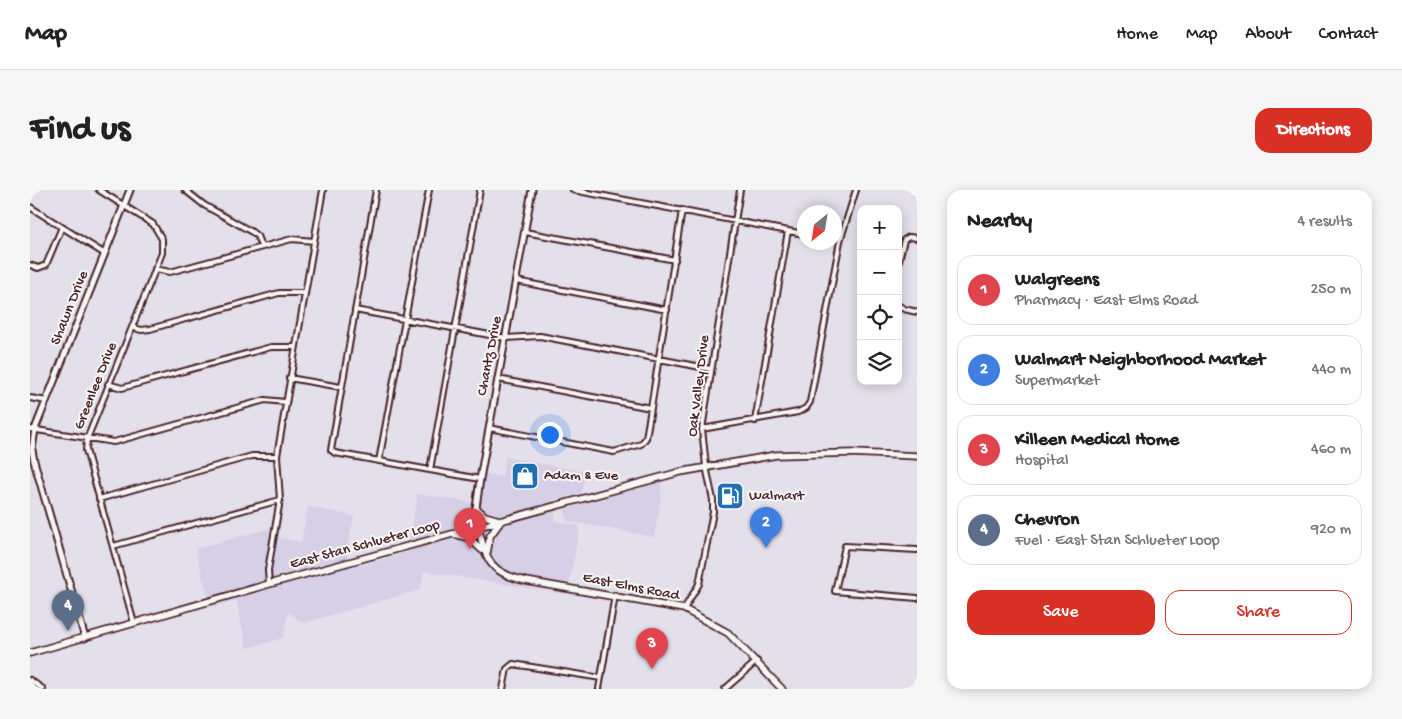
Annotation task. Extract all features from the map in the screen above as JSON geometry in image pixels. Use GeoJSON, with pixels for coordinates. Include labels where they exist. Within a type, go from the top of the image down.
{"type":"FeatureCollection","features":[{"type":"Feature","properties":{"kind":"main road","name":"East Stan Schlueter Loop"},"geometry":{"type":"LineString","coordinates":[[30,653],[270,584],[706,466],[749,458],[806,453],[917,456]]}},
{"type":"Feature","properties":{"kind":"main road"},"geometry":{"type":"LineString","coordinates":[[455,534],[463,528],[476,508],[484,516],[501,521],[490,536],[487,555]]}},
{"type":"Feature","properties":{"kind":"main road","name":"East Elms Road"},"geometry":{"type":"LineString","coordinates":[[478,527],[487,555],[495,568],[507,576],[615,595],[684,610],[728,633],[782,689]]}},
{"type":"Feature","properties":{"kind":"main road"},"geometry":{"type":"LineString","coordinates":[[455,534],[475,542],[487,555]]}},
{"type":"Feature","properties":{"kind":"street","name":"Greenlee Drive"},"geometry":{"type":"LineString","coordinates":[[99,190],[152,224],[162,239],[162,252],[87,439],[88,461],[134,623]]}},
{"type":"Feature","properties":{"kind":"street","name":"Shawn Drive"},"geometry":{"type":"LineString","coordinates":[[85,638],[32,461],[33,429],[47,401],[130,190]]}},
{"type":"Feature","properties":{"kind":"street"},"geometry":{"type":"LineString","coordinates":[[185,190],[204,205],[252,232],[257,236],[261,246]]}},
{"type":"Feature","properties":{"kind":"street"},"geometry":{"type":"LineString","coordinates":[[270,584],[268,570],[280,500],[277,456],[323,190]]}},
{"type":"Feature","properties":{"kind":"street"},"geometry":{"type":"LineString","coordinates":[[376,190],[341,387],[332,451],[480,479]]}},
{"type":"Feature","properties":{"kind":"street"},"geometry":{"type":"LineString","coordinates":[[379,461],[429,190]]}},
{"type":"Feature","properties":{"kind":"street"},"geometry":{"type":"LineString","coordinates":[[430,470],[480,190]]}},
{"type":"Feature","properties":{"kind":"street","name":"Chantz Drive"},"geometry":{"type":"LineString","coordinates":[[478,527],[476,508],[488,428],[532,190]]}},
{"type":"Feature","properties":{"kind":"street"},"geometry":{"type":"LineString","coordinates":[[573,190],[797,233]]}},
{"type":"Feature","properties":{"kind":"street","name":"Oak Valley Drive"},"geometry":{"type":"LineString","coordinates":[[684,610],[699,584],[713,512],[713,500],[706,466],[702,429],[740,190]]}},
{"type":"Feature","properties":{"kind":"street"},"geometry":{"type":"LineString","coordinates":[[842,235],[856,190]]}},
{"type":"Feature","properties":{"kind":"street"},"geometry":{"type":"LineString","coordinates":[[30,207],[105,254]]}},
{"type":"Feature","properties":{"kind":"street"},"geometry":{"type":"LineString","coordinates":[[488,428],[614,452],[641,444],[646,438],[682,210]]}},
{"type":"Feature","properties":{"kind":"street"},"geometry":{"type":"LineString","coordinates":[[30,265],[38,268],[46,265],[62,227]]}},
{"type":"Feature","properties":{"kind":"street"},"geometry":{"type":"LineString","coordinates":[[755,421],[788,231]]}},
{"type":"Feature","properties":{"kind":"street"},"geometry":{"type":"LineString","coordinates":[[525,232],[675,260]]}},
{"type":"Feature","properties":{"kind":"street"},"geometry":{"type":"LineString","coordinates":[[902,250],[904,240],[909,236],[917,238]]}},
{"type":"Feature","properties":{"kind":"street"},"geometry":{"type":"LineString","coordinates":[[155,269],[170,272],[292,239],[314,241]]}},
{"type":"Feature","properties":{"kind":"street"},"geometry":{"type":"LineString","coordinates":[[702,429],[755,421],[798,412],[806,408],[810,402],[838,250]]}},
{"type":"Feature","properties":{"kind":"street"},"geometry":{"type":"LineString","coordinates":[[516,281],[666,310]]}},
{"type":"Feature","properties":{"kind":"street"},"geometry":{"type":"LineString","coordinates":[[132,327],[150,330],[279,293],[304,293]]}},
{"type":"Feature","properties":{"kind":"street"},"geometry":{"type":"LineString","coordinates":[[902,307],[917,312]]}},
{"type":"Feature","properties":{"kind":"street"},"geometry":{"type":"LineString","coordinates":[[355,310],[506,338],[540,336],[711,369]]}},
{"type":"Feature","properties":{"kind":"street"},"geometry":{"type":"LineString","coordinates":[[108,384],[122,388],[270,347],[295,347]]}},
{"type":"Feature","properties":{"kind":"street"},"geometry":{"type":"LineString","coordinates":[[290,378],[341,387]]}},
{"type":"Feature","properties":{"kind":"street"},"geometry":{"type":"LineString","coordinates":[[498,379],[651,408]]}},
{"type":"Feature","properties":{"kind":"street"},"geometry":{"type":"LineString","coordinates":[[30,398],[47,401]]}},
{"type":"Feature","properties":{"kind":"street"},"geometry":{"type":"LineString","coordinates":[[33,429],[114,442],[264,400],[285,402]]}},
{"type":"Feature","properties":{"kind":"street"},"geometry":{"type":"LineString","coordinates":[[99,498],[252,456],[277,456]]}},
{"type":"Feature","properties":{"kind":"street"},"geometry":{"type":"LineString","coordinates":[[113,546],[280,500]]}},
{"type":"Feature","properties":{"kind":"street"},"geometry":{"type":"LineString","coordinates":[[917,550],[845,546],[835,591],[917,598]]}},
{"type":"Feature","properties":{"kind":"street"},"geometry":{"type":"LineString","coordinates":[[600,689],[615,595]]}},
{"type":"Feature","properties":{"kind":"street"},"geometry":{"type":"LineString","coordinates":[[725,689],[757,661]]}},
{"type":"Feature","properties":{"kind":"street"},"geometry":{"type":"LineString","coordinates":[[503,689],[507,669],[513,664],[601,678]]}},
{"type":"Feature","properties":{"kind":"street"},"geometry":{"type":"LineString","coordinates":[[30,680],[43,689]]}},
{"type":"Feature","properties":{"kind":"shaded area"},"geometry":{"type":"Polygon","coordinates":[[[505,457],[585,472],[581,494],[553,500],[556,521],[580,526],[567,594],[424,571],[420,590],[303,623],[288,612],[283,638],[247,648],[236,600],[211,607],[195,549],[272,528],[280,528],[279,538],[301,542],[308,507],[354,516],[346,552],[352,568],[388,558],[407,552],[418,494],[474,503],[480,473],[502,477],[505,457]]]}},
{"type":"Feature","properties":{"kind":"shaded area"},"geometry":{"type":"Polygon","coordinates":[[[661,482],[661,498],[654,537],[567,521],[564,509],[661,482]]]}},
{"type":"Feature","properties":{"kind":"place","name":"Adam & Eve"},"geometry":{"type":"Point","coordinates":[525,476]}},
{"type":"Feature","properties":{"kind":"place","name":"Walmart"},"geometry":{"type":"Point","coordinates":[730,496]}},
{"type":"Feature","properties":{"kind":"place","name":"Walmart Neighborhood Market"},"geometry":{"type":"Point","coordinates":[766,548]}},
{"type":"Feature","properties":{"kind":"place","name":"Walgreens"},"geometry":{"type":"Point","coordinates":[470,549]}},
{"type":"Feature","properties":{"kind":"place","name":"Chevron"},"geometry":{"type":"Point","coordinates":[68,631]}},
{"type":"Feature","properties":{"kind":"place","name":"Killeen Medical Home"},"geometry":{"type":"Point","coordinates":[652,669]}}]}
